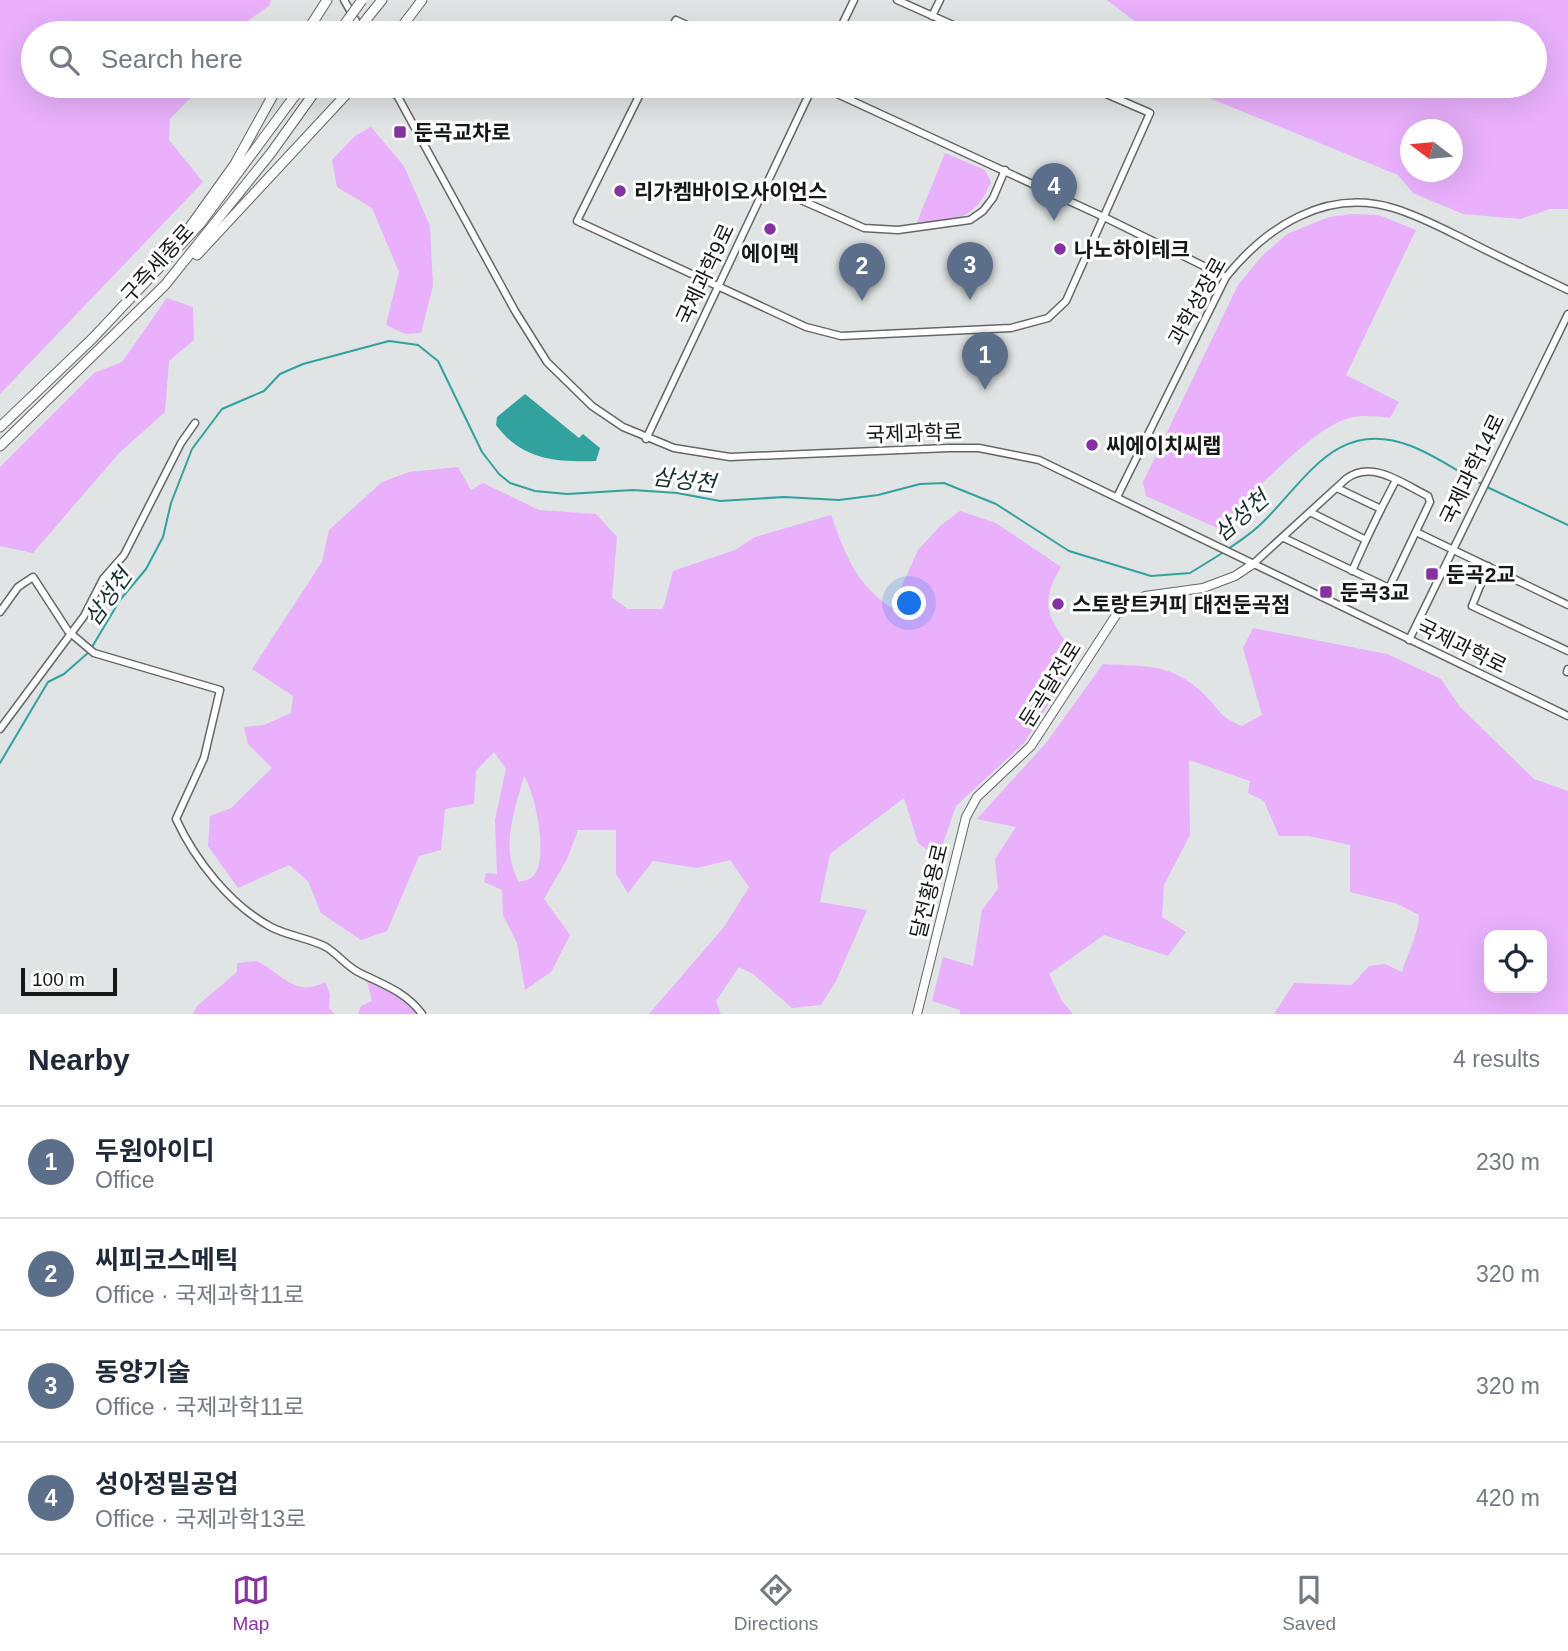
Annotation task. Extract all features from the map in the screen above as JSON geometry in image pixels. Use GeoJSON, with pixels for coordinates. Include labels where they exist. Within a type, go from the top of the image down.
{"type":"FeatureCollection","features":[{"type":"Feature","properties":{"kind":"highway"},"geometry":{"type":"LineString","coordinates":[[317,15],[320,0]]}},
{"type":"Feature","properties":{"kind":"highway"},"geometry":{"type":"LineString","coordinates":[[313,21],[327,0]]}},
{"type":"Feature","properties":{"kind":"highway"},"geometry":{"type":"LineString","coordinates":[[347,21],[362,0]]}},
{"type":"Feature","properties":{"kind":"highway"},"geometry":{"type":"LineString","coordinates":[[365,21],[382,0]]}},
{"type":"Feature","properties":{"kind":"highway"},"geometry":{"type":"LineString","coordinates":[[406,21],[422,0]]}},
{"type":"Feature","properties":{"kind":"highway"},"geometry":{"type":"LineString","coordinates":[[155,275],[235,164],[271,98]]}},
{"type":"Feature","properties":{"kind":"highway","name":"구즉세종로"},"geometry":{"type":"LineString","coordinates":[[0,427],[155,275],[200,224],[293,98]]}},
{"type":"Feature","properties":{"kind":"highway","name":"구즉세종로"},"geometry":{"type":"LineString","coordinates":[[0,446],[165,285],[271,153],[310,98]]}},
{"type":"Feature","properties":{"kind":"highway"},"geometry":{"type":"LineString","coordinates":[[165,285],[216,236],[342,98]]}},
{"type":"Feature","properties":{"kind":"main road","name":"둔곡달전로"},"geometry":{"type":"LineString","coordinates":[[990,784],[1031,746],[1120,609],[1145,596],[1203,588],[1235,576],[1252,564]]}},
{"type":"Feature","properties":{"kind":"main road","name":"달전황용로"},"geometry":{"type":"LineString","coordinates":[[917,1014],[966,817],[977,797],[990,784]]}},
{"type":"Feature","properties":{"kind":"street"},"geometry":{"type":"LineString","coordinates":[[344,0],[356,21]]}},
{"type":"Feature","properties":{"kind":"street"},"geometry":{"type":"LineString","coordinates":[[844,21],[854,0]]}},
{"type":"Feature","properties":{"kind":"street"},"geometry":{"type":"LineString","coordinates":[[897,0],[943,21]]}},
{"type":"Feature","properties":{"kind":"street"},"geometry":{"type":"LineString","coordinates":[[932,16],[940,0]]}},
{"type":"Feature","properties":{"kind":"street","name":"국제과학로"},"geometry":{"type":"LineString","coordinates":[[399,98],[515,311],[547,362],[592,407],[646,439],[674,448],[730,457],[979,449],[1039,460],[1568,716]]}},
{"type":"Feature","properties":{"kind":"street"},"geometry":{"type":"LineString","coordinates":[[638,98],[578,222],[826,334],[1023,327],[1048,318],[1066,301],[1106,218],[1150,113],[1116,98]]}},
{"type":"Feature","properties":{"kind":"street","name":"국제과학9로"},"geometry":{"type":"LineString","coordinates":[[646,439],[807,98]]}},
{"type":"Feature","properties":{"kind":"street"},"geometry":{"type":"LineString","coordinates":[[846,98],[1005,170],[1226,277]]}},
{"type":"Feature","properties":{"kind":"street"},"geometry":{"type":"LineString","coordinates":[[766,185],[864,228],[898,230],[970,220],[983,211],[993,198],[1005,170]]}},
{"type":"Feature","properties":{"kind":"street","name":"과학성장로"},"geometry":{"type":"LineString","coordinates":[[1116,497],[1226,277],[1248,249],[1281,225],[1323,207],[1361,203],[1390,207],[1424,220],[1568,290]]}},
{"type":"Feature","properties":{"kind":"street","name":"국제과학14로"},"geometry":{"type":"LineString","coordinates":[[1409,640],[1568,314]]}},
{"type":"Feature","properties":{"kind":"street"},"geometry":{"type":"LineString","coordinates":[[0,729],[74,636],[103,579],[124,555],[175,454],[195,423]]}},
{"type":"Feature","properties":{"kind":"street"},"geometry":{"type":"LineString","coordinates":[[1252,564],[1361,470],[1378,471],[1428,496],[1430,502],[1389,588],[1284,538]]}},
{"type":"Feature","properties":{"kind":"street"},"geometry":{"type":"LineString","coordinates":[[1352,570],[1396,480]]}},
{"type":"Feature","properties":{"kind":"street"},"geometry":{"type":"LineString","coordinates":[[1337,488],[1381,509]]}},
{"type":"Feature","properties":{"kind":"street"},"geometry":{"type":"LineString","coordinates":[[1312,513],[1366,540]]}},
{"type":"Feature","properties":{"kind":"street"},"geometry":{"type":"LineString","coordinates":[[1416,532],[1568,605]]}},
{"type":"Feature","properties":{"kind":"street"},"geometry":{"type":"LineString","coordinates":[[1488,566],[1472,606],[1568,652]]}},
{"type":"Feature","properties":{"kind":"street"},"geometry":{"type":"LineString","coordinates":[[0,612],[18,587],[33,577],[74,636],[94,653],[220,690],[204,758],[176,819],[192,850],[215,879],[256,917],[282,932],[324,946],[349,967],[401,992],[422,1014]]}},
{"type":"Feature","properties":{"kind":"shaded area"},"geometry":{"type":"Polygon","coordinates":[[[0,0],[271,0],[269,6],[247,21],[21,21],[21,98],[190,98],[170,119],[169,140],[203,182],[0,394],[0,0]]]}},
{"type":"Feature","properties":{"kind":"shaded area"},"geometry":{"type":"Polygon","coordinates":[[[1107,0],[1568,0],[1568,209],[1550,209],[1520,219],[1463,214],[1413,193],[1404,182],[1463,182],[1463,119],[1400,119],[1400,177],[1209,98],[1547,98],[1547,21],[1134,21],[1107,0]]]}},
{"type":"Feature","properties":{"kind":"shaded area"},"geometry":{"type":"Polygon","coordinates":[[[371,127],[404,166],[430,226],[433,286],[421,333],[405,334],[386,325],[399,272],[372,208],[337,187],[332,160],[355,136],[371,127]]]}},
{"type":"Feature","properties":{"kind":"shaded area"},"geometry":{"type":"Polygon","coordinates":[[[945,153],[985,170],[991,182],[985,195],[971,212],[953,219],[917,222],[945,153]]]}},
{"type":"Feature","properties":{"kind":"shaded area"},"geometry":{"type":"Polygon","coordinates":[[[1379,215],[1416,230],[1346,375],[1399,402],[1390,418],[1353,417],[1327,428],[1294,453],[1217,528],[1146,496],[1143,482],[1238,285],[1263,255],[1287,234],[1329,217],[1379,215]]]}},
{"type":"Feature","properties":{"kind":"shaded area"},"geometry":{"type":"Polygon","coordinates":[[[167,298],[193,307],[194,340],[169,361],[165,412],[119,453],[33,553],[0,546],[0,467],[94,373],[122,362],[167,298]]]}},
{"type":"Feature","properties":{"kind":"shaded area"},"geometry":{"type":"Polygon","coordinates":[[[458,467],[471,490],[483,483],[539,510],[596,514],[617,537],[612,598],[628,609],[663,609],[673,571],[735,550],[755,537],[831,515],[853,568],[869,589],[892,608],[918,550],[940,526],[960,511],[996,523],[1061,567],[1053,582],[1048,605],[1050,615],[1077,658],[1024,743],[956,806],[938,858],[918,843],[904,798],[830,854],[820,902],[867,910],[836,981],[821,1005],[792,1008],[753,974],[739,967],[716,1001],[721,1014],[649,1014],[724,927],[749,887],[730,860],[697,868],[653,861],[628,893],[616,874],[616,830],[578,830],[567,859],[544,899],[570,935],[551,972],[525,990],[517,943],[503,915],[502,890],[484,882],[486,873],[497,874],[495,820],[506,769],[494,752],[476,771],[474,804],[445,809],[441,850],[419,856],[387,931],[361,940],[321,913],[308,881],[289,865],[238,888],[208,846],[210,816],[231,808],[272,768],[248,744],[244,727],[264,725],[291,713],[293,696],[252,669],[322,562],[329,530],[382,482],[409,472],[458,467]],[[524,776],[511,830],[510,856],[519,882],[534,875],[540,855],[539,825],[524,776]]]}},
{"type":"Feature","properties":{"kind":"shaded area"},"geometry":{"type":"Polygon","coordinates":[[[1253,628],[1387,654],[1441,679],[1460,707],[1534,779],[1568,791],[1568,1014],[1274,1014],[1294,983],[1352,985],[1369,966],[1385,964],[1402,972],[1415,937],[1419,915],[1398,904],[1350,892],[1350,845],[1309,836],[1279,836],[1264,801],[1248,793],[1250,781],[1189,760],[1190,835],[1164,885],[1162,917],[1186,932],[1168,956],[1104,935],[1049,974],[1062,1001],[1073,1014],[960,1014],[960,1010],[932,1001],[943,957],[973,966],[982,910],[998,889],[995,859],[1016,827],[977,819],[1046,743],[1103,664],[1145,666],[1169,671],[1193,684],[1224,716],[1242,726],[1262,715],[1243,648],[1253,628]]]}},
{"type":"Feature","properties":{"kind":"shaded area"},"geometry":{"type":"Polygon","coordinates":[[[257,961],[297,986],[315,986],[325,982],[330,994],[329,1008],[335,1014],[193,1014],[197,1006],[237,972],[237,963],[257,961]]]}},
{"type":"Feature","properties":{"kind":"shaded area"},"geometry":{"type":"Polygon","coordinates":[[[367,981],[398,994],[418,1014],[358,1014],[361,1006],[372,1001],[367,981]]]}},
{"type":"Feature","properties":{"kind":"water"},"geometry":{"type":"Polygon","coordinates":[[[525,394],[579,438],[583,434],[600,448],[596,461],[567,461],[541,456],[517,446],[506,437],[496,425],[497,417],[525,394]]]}},
{"type":"Feature","properties":{"kind":"waterway","name":"삼성천"},"geometry":{"type":"LineString","coordinates":[[92,647],[120,600],[146,569],[163,537],[171,503],[192,449],[222,409],[264,391],[280,374],[303,364],[389,341],[418,345],[438,361],[482,452],[499,474],[510,483],[535,491],[567,494],[633,490],[677,493],[720,501],[784,497],[839,500],[878,495],[920,484],[944,483],[996,504],[1069,551],[1151,576],[1190,573],[1224,552]]}},
{"type":"Feature","properties":{"kind":"waterway","name":"삼성천"},"geometry":{"type":"LineString","coordinates":[[1228,549],[1258,527],[1326,457],[1343,446],[1363,440],[1385,439],[1411,446],[1482,484]]}},
{"type":"Feature","properties":{"kind":"waterway","name":"삼성천"},"geometry":{"type":"LineString","coordinates":[[1487,487],[1568,525]]}},
{"type":"Feature","properties":{"kind":"waterway","name":"삼성천"},"geometry":{"type":"LineString","coordinates":[[0,763],[48,682],[64,674],[89,652]]}},
{"type":"Feature","properties":{"kind":"place","name":"둔곡교차로"},"geometry":{"type":"Point","coordinates":[400,132]}},
{"type":"Feature","properties":{"kind":"place","name":"리가켐바이오사이언스"},"geometry":{"type":"Point","coordinates":[620,191]}},
{"type":"Feature","properties":{"kind":"place","name":"성아정밀공업"},"geometry":{"type":"Point","coordinates":[1054,221]}},
{"type":"Feature","properties":{"kind":"place","name":"에이멕"},"geometry":{"type":"Point","coordinates":[770,229]}},
{"type":"Feature","properties":{"kind":"place","name":"나노하이테크"},"geometry":{"type":"Point","coordinates":[1060,249]}},
{"type":"Feature","properties":{"kind":"place","name":"동양기술"},"geometry":{"type":"Point","coordinates":[970,300]}},
{"type":"Feature","properties":{"kind":"place","name":"씨피코스메틱"},"geometry":{"type":"Point","coordinates":[862,301]}},
{"type":"Feature","properties":{"kind":"place","name":"두원아이디"},"geometry":{"type":"Point","coordinates":[985,390]}},
{"type":"Feature","properties":{"kind":"place","name":"씨에이치씨랩"},"geometry":{"type":"Point","coordinates":[1092,445]}},
{"type":"Feature","properties":{"kind":"place","name":"둔곡2교"},"geometry":{"type":"Point","coordinates":[1432,574]}},
{"type":"Feature","properties":{"kind":"place","name":"둔곡3교"},"geometry":{"type":"Point","coordinates":[1326,592]}},
{"type":"Feature","properties":{"kind":"place","name":"스토랑트커피 대전둔곡점"},"geometry":{"type":"Point","coordinates":[1058,604]}}]}
